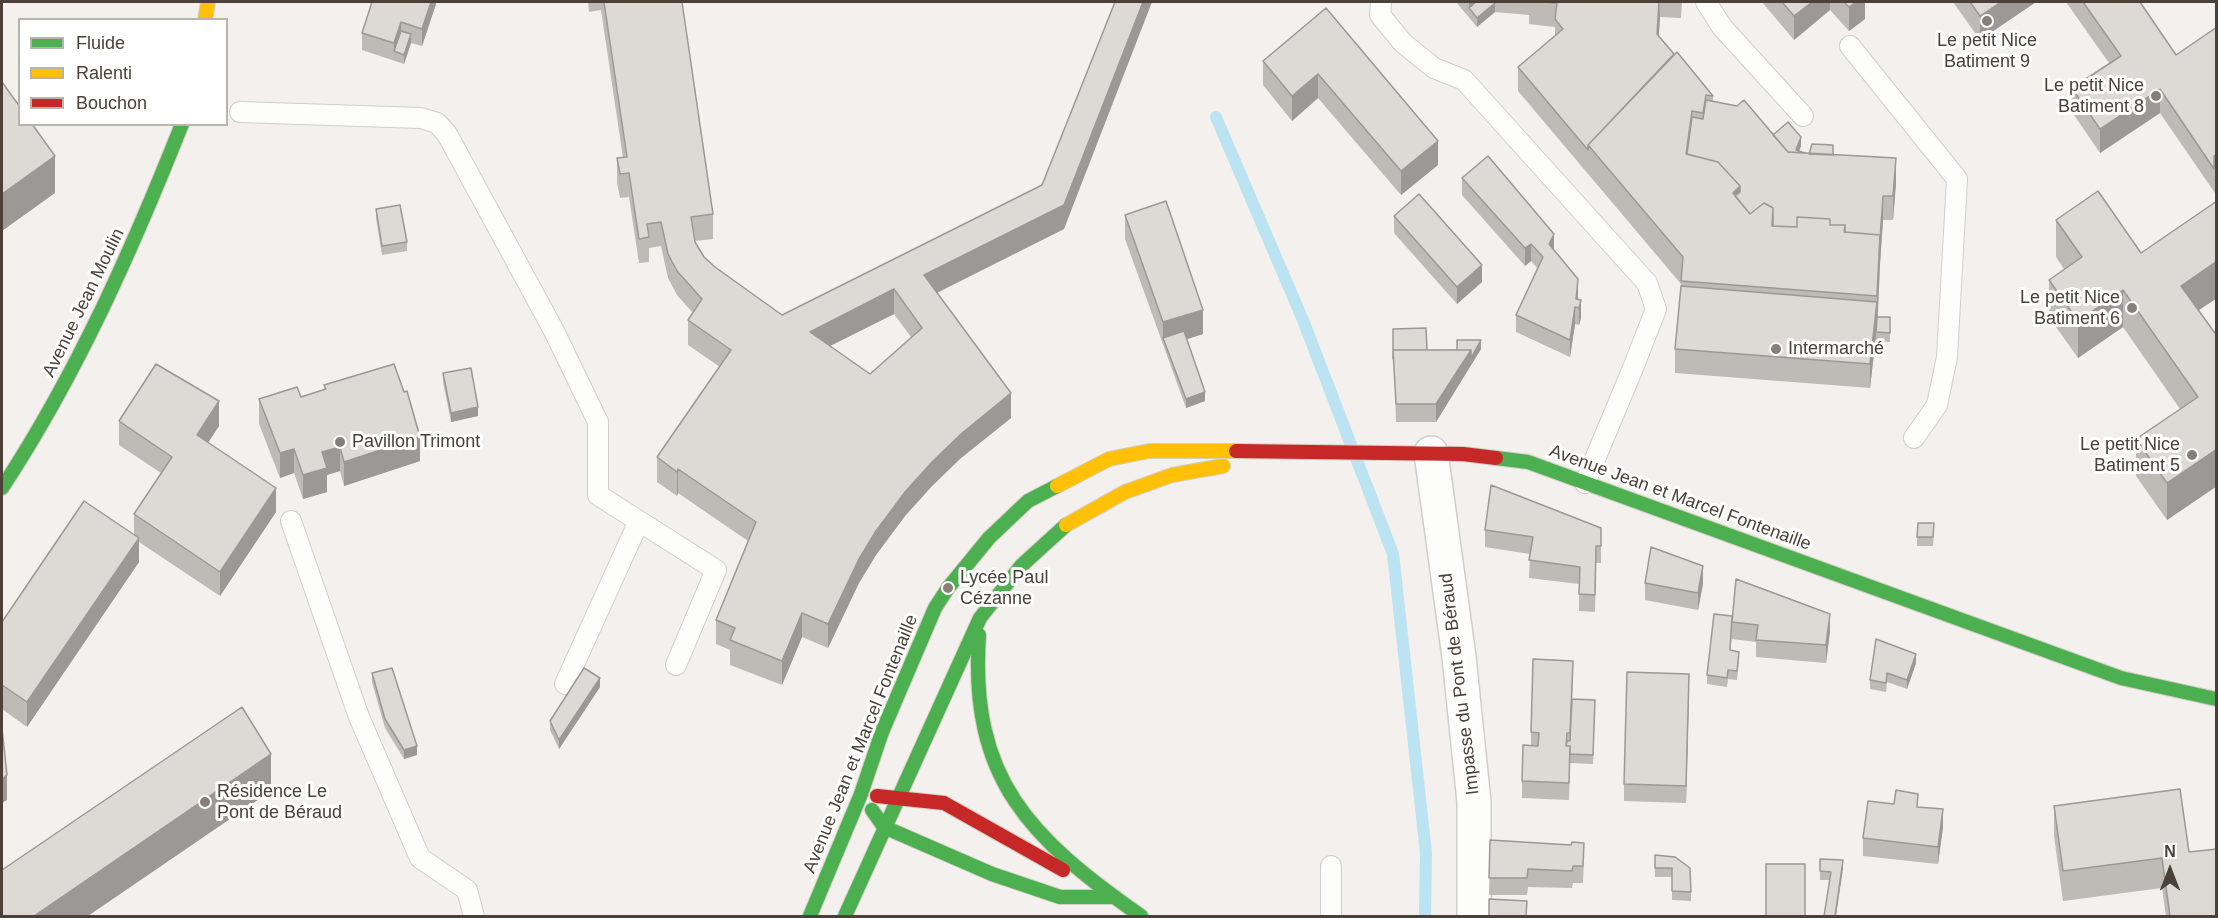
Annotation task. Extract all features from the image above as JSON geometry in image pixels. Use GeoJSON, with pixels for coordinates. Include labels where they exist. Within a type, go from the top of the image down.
{"type":"FeatureCollection","features":[{"type":"Feature","properties":{"kind":"main road"},"geometry":{"type":"LineString","coordinates":[[205,18],[208,2]]}},
{"type":"Feature","properties":{"kind":"main road","name":"Avenue Jean Moulin"},"geometry":{"type":"LineString","coordinates":[[2,488],[37,435],[90,334],[144,220],[181,126]]}},
{"type":"Feature","properties":{"kind":"main road","name":"Avenue Jean et Marcel Fontenaille"},"geometry":{"type":"LineString","coordinates":[[810,916],[861,794],[882,732],[935,608],[948,588],[989,538],[1028,501],[1109,459],[1149,451],[1462,454],[1528,462],[2121,678],[2217,699]]}},
{"type":"Feature","properties":{"kind":"main road","name":"Avenue Jean et Marcel Fontenaille"},"geometry":{"type":"LineString","coordinates":[[845,916],[980,618],[1021,566],[1071,521],[1125,492],[1172,475],[1296,453]]}},
{"type":"Feature","properties":{"kind":"main road"},"geometry":{"type":"LineString","coordinates":[[980,618],[977,667],[980,714],[1000,775],[1023,812],[1052,847],[1141,916]]}},
{"type":"Feature","properties":{"kind":"main road","name":"Avenue Jean et Marcel Fontenaille"},"geometry":{"type":"LineString","coordinates":[[2038,648],[2138,672],[2217,685]]}},
{"type":"Feature","properties":{"kind":"main road"},"geometry":{"type":"LineString","coordinates":[[861,794],[944,803],[1115,897]]}},
{"type":"Feature","properties":{"kind":"main road"},"geometry":{"type":"LineString","coordinates":[[861,794],[884,826],[992,874],[1060,897],[1115,897]]}},
{"type":"Feature","properties":{"kind":"street","name":"Impasse du Pont de Béraud"},"geometry":{"type":"LineString","coordinates":[[1423,453],[1459,657],[1474,802],[1474,916]]}},
{"type":"Feature","properties":{"kind":"lane"},"geometry":{"type":"LineString","coordinates":[[1381,2],[1380,15],[1403,43],[1434,68],[1464,80],[1647,283],[1656,309],[1585,483]]}},
{"type":"Feature","properties":{"kind":"lane"},"geometry":{"type":"LineString","coordinates":[[1706,2],[1722,27],[1803,117]]}},
{"type":"Feature","properties":{"kind":"lane"},"geometry":{"type":"LineString","coordinates":[[1850,46],[1956,179],[1947,357],[1937,405],[1914,438]]}},
{"type":"Feature","properties":{"kind":"lane"},"geometry":{"type":"LineString","coordinates":[[240,112],[421,118],[437,123],[447,134],[542,310],[598,422],[598,495],[716,570],[676,664]]}},
{"type":"Feature","properties":{"kind":"lane"},"geometry":{"type":"LineString","coordinates":[[291,521],[359,717],[420,858],[467,890],[474,916]]}},
{"type":"Feature","properties":{"kind":"lane"},"geometry":{"type":"LineString","coordinates":[[565,684],[639,521]]}},
{"type":"Feature","properties":{"kind":"lane"},"geometry":{"type":"LineString","coordinates":[[1331,866],[1331,916]]}},
{"type":"Feature","properties":{"kind":"building"},"geometry":{"type":"Polygon","coordinates":[[[372,2],[431,2],[422,29],[401,22],[394,43],[362,33],[372,2]]]}},
{"type":"Feature","properties":{"kind":"building"},"geometry":{"type":"Polygon","coordinates":[[[604,2],[682,2],[713,214],[691,217],[695,242],[704,257],[715,267],[782,315],[1042,185],[1115,2],[1143,2],[1064,205],[924,275],[1011,393],[961,434],[905,492],[876,531],[859,559],[828,624],[802,613],[782,661],[730,640],[735,628],[716,620],[756,522],[657,457],[731,350],[688,320],[702,299],[677,271],[668,254],[661,222],[647,224],[649,237],[639,239],[629,173],[620,174],[617,158],[627,157],[604,2]],[[894,289],[810,332],[870,374],[922,328],[894,289]]]}},
{"type":"Feature","properties":{"kind":"building"},"geometry":{"type":"Polygon","coordinates":[[[1476,2],[1495,3],[1477,18],[1469,8],[1476,2]]]}},
{"type":"Feature","properties":{"kind":"building"},"geometry":{"type":"Polygon","coordinates":[[[1542,2],[1659,2],[1657,34],[1674,54],[1588,145],[1588,150],[1518,67],[1563,29],[1555,19],[1557,3],[1542,2]]]}},
{"type":"Feature","properties":{"kind":"building"},"geometry":{"type":"Polygon","coordinates":[[[1782,2],[1812,2],[1794,16],[1782,2]]]}},
{"type":"Feature","properties":{"kind":"building"},"geometry":{"type":"Polygon","coordinates":[[[1844,2],[1856,2],[1849,7],[1844,2]]]}},
{"type":"Feature","properties":{"kind":"building"},"geometry":{"type":"Polygon","coordinates":[[[1970,2],[2001,2],[1980,16],[1970,2]]]}},
{"type":"Feature","properties":{"kind":"building","name":"Le petit Nice Batiment 8"},"geometry":{"type":"Polygon","coordinates":[[[2083,2],[2140,2],[2176,55],[2217,27],[2217,154],[2214,156],[2214,169],[2160,89],[2100,129],[2072,88],[2121,56],[2083,2]]]}},
{"type":"Feature","properties":{"kind":"building"},"geometry":{"type":"Polygon","coordinates":[[[1326,8],[1438,141],[1401,171],[1318,74],[1292,96],[1263,61],[1326,8]]]}},
{"type":"Feature","properties":{"kind":"building"},"geometry":{"type":"Polygon","coordinates":[[[401,31],[411,34],[404,55],[394,51],[401,31]]]}},
{"type":"Feature","properties":{"kind":"building"},"geometry":{"type":"Polygon","coordinates":[[[1677,52],[1713,96],[1706,95],[1703,113],[1692,111],[1686,154],[1718,162],[1740,186],[1733,193],[1750,214],[1764,203],[1773,208],[1772,226],[1797,227],[1797,217],[1830,219],[1830,225],[1845,225],[1844,232],[1880,235],[1877,296],[1681,281],[1683,257],[1588,145],[1677,52]]]}},
{"type":"Feature","properties":{"kind":"building"},"geometry":{"type":"Polygon","coordinates":[[[2,82],[18,104],[18,126],[33,126],[55,156],[2,194],[2,82]]]}},
{"type":"Feature","properties":{"kind":"building"},"geometry":{"type":"Polygon","coordinates":[[[1706,100],[1737,106],[1744,100],[1788,152],[1896,158],[1893,196],[1883,196],[1880,240],[1880,235],[1845,232],[1845,225],[1830,225],[1830,219],[1797,217],[1797,227],[1773,226],[1773,208],[1764,203],[1750,214],[1735,196],[1740,192],[1740,186],[1718,162],[1687,154],[1692,117],[1703,119],[1706,100]]]}},
{"type":"Feature","properties":{"kind":"building"},"geometry":{"type":"Polygon","coordinates":[[[1788,122],[1801,137],[1796,150],[1805,153],[1788,152],[1773,135],[1788,122]]]}},
{"type":"Feature","properties":{"kind":"building"},"geometry":{"type":"Polygon","coordinates":[[[1812,144],[1833,145],[1833,155],[1809,154],[1812,144]]]}},
{"type":"Feature","properties":{"kind":"building"},"geometry":{"type":"Polygon","coordinates":[[[1488,156],[1554,234],[1549,244],[1578,279],[1576,299],[1581,300],[1579,308],[1575,307],[1570,340],[1516,315],[1543,257],[1531,244],[1525,248],[1462,178],[1488,156]]]}},
{"type":"Feature","properties":{"kind":"building"},"geometry":{"type":"Polygon","coordinates":[[[2098,191],[2141,253],[2217,201],[2217,261],[2181,286],[2217,336],[2217,449],[2167,483],[2136,439],[2198,397],[2123,290],[2078,321],[2049,280],[2082,257],[2056,220],[2098,191]]]}},
{"type":"Feature","properties":{"kind":"building"},"geometry":{"type":"Polygon","coordinates":[[[1419,194],[1482,265],[1457,287],[1394,216],[1419,194]]]}},
{"type":"Feature","properties":{"kind":"building"},"geometry":{"type":"Polygon","coordinates":[[[1166,201],[1203,310],[1163,322],[1125,215],[1166,201]]]}},
{"type":"Feature","properties":{"kind":"building"},"geometry":{"type":"Polygon","coordinates":[[[400,205],[407,242],[382,246],[376,209],[400,205]]]}},
{"type":"Feature","properties":{"kind":"building","name":"Intermarché"},"geometry":{"type":"Polygon","coordinates":[[[1681,286],[1877,302],[1870,364],[1675,349],[1681,286]]]}},
{"type":"Feature","properties":{"kind":"building"},"geometry":{"type":"Polygon","coordinates":[[[1877,317],[1890,317],[1890,333],[1876,332],[1877,317]]]}},
{"type":"Feature","properties":{"kind":"building"},"geometry":{"type":"Polygon","coordinates":[[[1426,328],[1427,350],[1393,350],[1393,329],[1426,328]]]}},
{"type":"Feature","properties":{"kind":"building"},"geometry":{"type":"Polygon","coordinates":[[[1184,331],[1205,392],[1186,399],[1163,338],[1184,331]]]}},
{"type":"Feature","properties":{"kind":"building"},"geometry":{"type":"Polygon","coordinates":[[[1457,340],[1481,340],[1471,358],[1471,350],[1457,350],[1457,340]]]}},
{"type":"Feature","properties":{"kind":"building"},"geometry":{"type":"Polygon","coordinates":[[[1393,350],[1471,350],[1436,404],[1396,404],[1393,350]]]}},
{"type":"Feature","properties":{"kind":"building"},"geometry":{"type":"Polygon","coordinates":[[[156,364],[219,401],[197,435],[276,488],[220,572],[134,514],[172,457],[119,421],[156,364]]]}},
{"type":"Feature","properties":{"kind":"building","name":"Pavillon Trimont"},"geometry":{"type":"Polygon","coordinates":[[[394,364],[404,392],[407,391],[420,437],[344,462],[340,447],[322,452],[327,468],[303,475],[294,449],[280,453],[259,399],[297,387],[301,397],[326,389],[324,385],[394,364]]]}},
{"type":"Feature","properties":{"kind":"building"},"geometry":{"type":"Polygon","coordinates":[[[471,368],[478,407],[451,413],[443,373],[471,368]]]}},
{"type":"Feature","properties":{"kind":"building"},"geometry":{"type":"Polygon","coordinates":[[[1491,485],[1601,528],[1601,546],[1596,546],[1595,595],[1579,594],[1580,567],[1529,560],[1533,537],[1485,530],[1491,485]]]}},
{"type":"Feature","properties":{"kind":"building"},"geometry":{"type":"Polygon","coordinates":[[[84,501],[139,538],[27,702],[2,685],[2,622],[84,501]]]}},
{"type":"Feature","properties":{"kind":"building"},"geometry":{"type":"Polygon","coordinates":[[[1918,523],[1934,523],[1933,537],[1917,537],[1918,523]]]}},
{"type":"Feature","properties":{"kind":"building"},"geometry":{"type":"Polygon","coordinates":[[[1651,547],[1703,566],[1698,593],[1645,583],[1651,547]]]}},
{"type":"Feature","properties":{"kind":"building"},"geometry":{"type":"Polygon","coordinates":[[[1736,579],[1830,614],[1826,645],[1756,640],[1758,625],[1732,622],[1736,579]]]}},
{"type":"Feature","properties":{"kind":"building"},"geometry":{"type":"Polygon","coordinates":[[[1714,614],[1732,616],[1730,650],[1739,652],[1737,671],[1728,670],[1727,678],[1707,675],[1714,614]]]}},
{"type":"Feature","properties":{"kind":"building"},"geometry":{"type":"Polygon","coordinates":[[[1876,639],[1916,654],[1907,680],[1887,673],[1886,683],[1870,680],[1876,639]]]}},
{"type":"Feature","properties":{"kind":"building"},"geometry":{"type":"Polygon","coordinates":[[[1533,659],[1573,661],[1570,733],[1567,733],[1566,746],[1570,746],[1569,783],[1522,781],[1523,745],[1538,746],[1539,733],[1531,732],[1533,659]]]}},
{"type":"Feature","properties":{"kind":"building"},"geometry":{"type":"Polygon","coordinates":[[[392,668],[417,746],[404,750],[385,719],[372,673],[392,668]]]}},
{"type":"Feature","properties":{"kind":"building"},"geometry":{"type":"Polygon","coordinates":[[[584,668],[600,678],[559,740],[550,721],[584,668]]]}},
{"type":"Feature","properties":{"kind":"building"},"geometry":{"type":"Polygon","coordinates":[[[1627,672],[1689,674],[1686,786],[1624,784],[1627,672]]]}},
{"type":"Feature","properties":{"kind":"building"},"geometry":{"type":"Polygon","coordinates":[[[1572,699],[1595,700],[1593,755],[1570,754],[1570,746],[1566,746],[1567,741],[1570,741],[1572,699]]]}},
{"type":"Feature","properties":{"kind":"building"},"geometry":{"type":"Polygon","coordinates":[[[242,707],[271,754],[34,916],[2,916],[2,870],[242,707]]]}},
{"type":"Feature","properties":{"kind":"building"},"geometry":{"type":"Polygon","coordinates":[[[2,728],[7,775],[2,779],[2,728]]]}},
{"type":"Feature","properties":{"kind":"building"},"geometry":{"type":"Polygon","coordinates":[[[2180,789],[2189,852],[2217,849],[2217,916],[2170,916],[2162,858],[2063,871],[2054,806],[2180,789]]]}},
{"type":"Feature","properties":{"kind":"building"},"geometry":{"type":"Polygon","coordinates":[[[1896,790],[1918,794],[1917,807],[1943,809],[1938,847],[1863,838],[1868,801],[1894,804],[1896,790]]]}},
{"type":"Feature","properties":{"kind":"building"},"geometry":{"type":"Polygon","coordinates":[[[1490,840],[1571,845],[1572,842],[1584,843],[1583,866],[1573,866],[1572,871],[1528,869],[1527,878],[1489,878],[1490,840]]]}},
{"type":"Feature","properties":{"kind":"building"},"geometry":{"type":"Polygon","coordinates":[[[1655,855],[1675,857],[1690,868],[1691,892],[1672,891],[1672,868],[1655,868],[1655,855]]]}},
{"type":"Feature","properties":{"kind":"building"},"geometry":{"type":"Polygon","coordinates":[[[1820,859],[1843,860],[1835,916],[1824,916],[1831,872],[1820,871],[1820,859]]]}},
{"type":"Feature","properties":{"kind":"building"},"geometry":{"type":"Polygon","coordinates":[[[1766,864],[1805,864],[1805,916],[1766,916],[1766,864]]]}},
{"type":"Feature","properties":{"kind":"building"},"geometry":{"type":"Polygon","coordinates":[[[1489,899],[1527,901],[1526,916],[1489,916],[1489,899]]]}},
{"type":"Feature","properties":{"kind":"waterway"},"geometry":{"type":"LineString","coordinates":[[1216,117],[1303,320],[1393,554],[1426,853],[1425,916]]}},
{"type":"Feature","properties":{"kind":"traffic: fast"},"geometry":{"type":"LineString","coordinates":[[2,488],[55,401],[79,356],[123,264],[181,126]]}},
{"type":"Feature","properties":{"kind":"traffic: fast"},"geometry":{"type":"LineString","coordinates":[[1496,458],[1528,462],[2121,678],[2216,699]]}},
{"type":"Feature","properties":{"kind":"traffic: fast"},"geometry":{"type":"LineString","coordinates":[[810,916],[861,794],[882,732],[935,608],[948,588],[989,538],[1028,501],[1057,486]]}},
{"type":"Feature","properties":{"kind":"traffic: fast"},"geometry":{"type":"LineString","coordinates":[[845,916],[980,618],[1021,566],[1066,525]]}},
{"type":"Feature","properties":{"kind":"traffic: fast"},"geometry":{"type":"LineString","coordinates":[[979,635],[979,685],[984,729],[997,767],[1015,800],[1038,831],[1067,859],[1141,916]]}},
{"type":"Feature","properties":{"kind":"traffic: fast"},"geometry":{"type":"LineString","coordinates":[[872,810],[884,827],[992,874],[1060,897],[1115,897]]}},
{"type":"Feature","properties":{"kind":"traffic: slow"},"geometry":{"type":"LineString","coordinates":[[205,18],[208,2]]}},
{"type":"Feature","properties":{"kind":"traffic: slow"},"geometry":{"type":"LineString","coordinates":[[1057,486],[1109,459],[1149,451],[1236,451]]}},
{"type":"Feature","properties":{"kind":"traffic: slow"},"geometry":{"type":"LineString","coordinates":[[1066,525],[1125,492],[1172,475],[1223,466]]}},
{"type":"Feature","properties":{"kind":"traffic: jam"},"geometry":{"type":"LineString","coordinates":[[1236,451],[1463,454],[1496,458]]}},
{"type":"Feature","properties":{"kind":"traffic: jam"},"geometry":{"type":"LineString","coordinates":[[877,796],[944,803],[1063,870]]}},
{"type":"Feature","properties":{"kind":"place","name":"Le petit Nice Batiment 9"},"geometry":{"type":"Point","coordinates":[1987,21]}},
{"type":"Feature","properties":{"kind":"place","name":"Le petit Nice Batiment 8"},"geometry":{"type":"Point","coordinates":[2156,96]}},
{"type":"Feature","properties":{"kind":"place","name":"Le petit Nice Batiment 6"},"geometry":{"type":"Point","coordinates":[2132,308]}},
{"type":"Feature","properties":{"kind":"place","name":"Intermarché"},"geometry":{"type":"Point","coordinates":[1776,349]}},
{"type":"Feature","properties":{"kind":"place","name":"Pavillon Trimont"},"geometry":{"type":"Point","coordinates":[340,442]}},
{"type":"Feature","properties":{"kind":"place","name":"Le petit Nice Batiment 5"},"geometry":{"type":"Point","coordinates":[2192,455]}},
{"type":"Feature","properties":{"kind":"place","name":"Lycée Paul Cézanne"},"geometry":{"type":"Point","coordinates":[948,588]}},
{"type":"Feature","properties":{"kind":"place","name":"Résidence Le Pont de Béraud"},"geometry":{"type":"Point","coordinates":[205,802]}}]}
